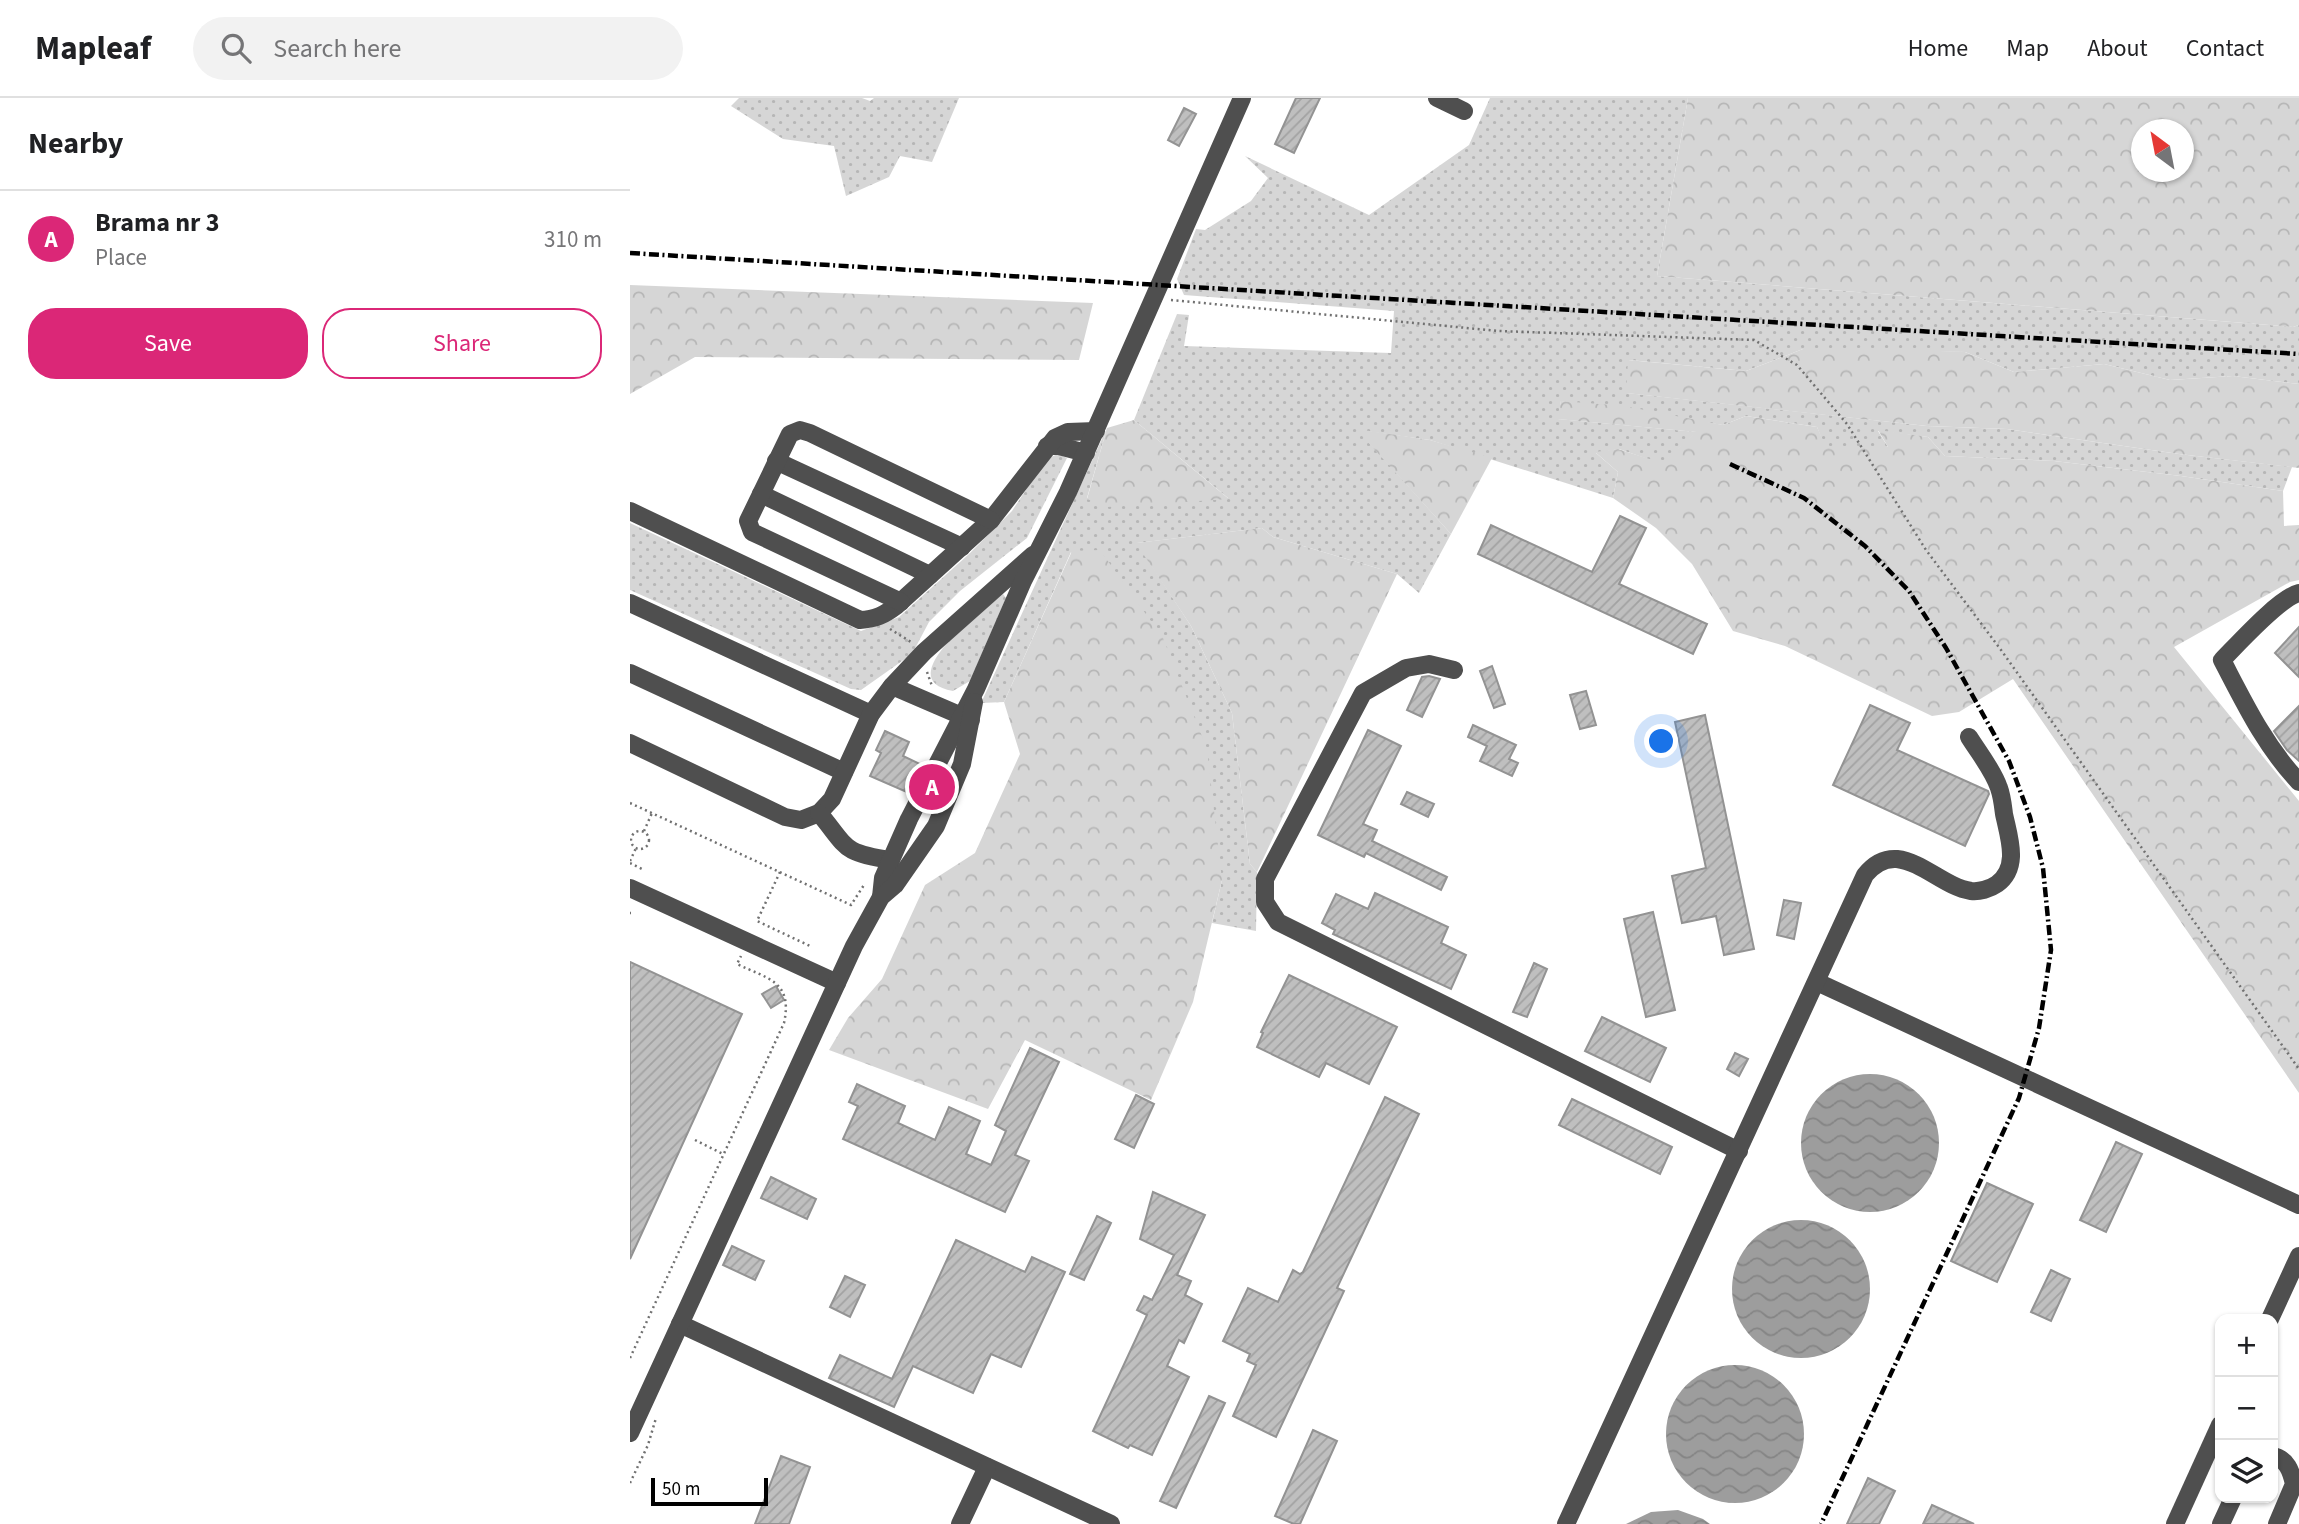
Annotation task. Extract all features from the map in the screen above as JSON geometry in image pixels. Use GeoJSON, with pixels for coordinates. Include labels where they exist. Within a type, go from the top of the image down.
{"type":"FeatureCollection","features":[{"type":"Feature","properties":{"kind":"street"},"geometry":{"type":"LineString","coordinates":[[881,897],[895,885],[936,826],[956,782],[966,718],[976,689],[1023,581],[1096,431],[1242,98]]}},
{"type":"Feature","properties":{"kind":"street"},"geometry":{"type":"LineString","coordinates":[[1437,98],[1464,111]]}},
{"type":"Feature","properties":{"kind":"street"},"geometry":{"type":"LineString","coordinates":[[901,602],[752,532],[748,521],[790,434],[800,430],[991,520]]}},
{"type":"Feature","properties":{"kind":"street"},"geometry":{"type":"LineString","coordinates":[[630,510],[860,620],[883,616],[991,520],[1046,446],[1055,438],[1068,432],[1096,431]]}},
{"type":"Feature","properties":{"kind":"street"},"geometry":{"type":"LineString","coordinates":[[1046,446],[1059,446],[1086,453]]}},
{"type":"Feature","properties":{"kind":"street"},"geometry":{"type":"LineString","coordinates":[[776,461],[962,547]]}},
{"type":"Feature","properties":{"kind":"street"},"geometry":{"type":"LineString","coordinates":[[761,494],[930,575]]}},
{"type":"Feature","properties":{"kind":"street"},"geometry":{"type":"LineString","coordinates":[[630,743],[786,817],[801,820],[819,813],[832,799],[871,714],[892,686],[924,652],[1038,551]]}},
{"type":"Feature","properties":{"kind":"street"},"geometry":{"type":"LineString","coordinates":[[2299,593],[2268,615],[2222,660],[2259,732],[2280,762],[2299,782]]}},
{"type":"Feature","properties":{"kind":"street"},"geometry":{"type":"LineString","coordinates":[[630,603],[871,714]]}},
{"type":"Feature","properties":{"kind":"street"},"geometry":{"type":"LineString","coordinates":[[1454,670],[1429,664],[1406,668],[1363,694],[1265,879],[1265,902],[1278,922],[1738,1151]]}},
{"type":"Feature","properties":{"kind":"street"},"geometry":{"type":"LineString","coordinates":[[630,673],[844,772]]}},
{"type":"Feature","properties":{"kind":"street"},"geometry":{"type":"LineString","coordinates":[[892,686],[966,718]]}},
{"type":"Feature","properties":{"kind":"street"},"geometry":{"type":"LineString","coordinates":[[630,1433],[837,983],[881,897],[883,878],[909,819],[966,718]]}},
{"type":"Feature","properties":{"kind":"street"},"geometry":{"type":"LineString","coordinates":[[1566,1524],[1865,875],[1872,866],[1892,859],[1903,860],[1960,888],[1973,891],[1992,887],[2006,875],[2012,858],[2000,788],[1969,737]]}},
{"type":"Feature","properties":{"kind":"street"},"geometry":{"type":"LineString","coordinates":[[819,813],[846,848],[858,854],[891,860]]}},
{"type":"Feature","properties":{"kind":"street"},"geometry":{"type":"LineString","coordinates":[[630,888],[837,983]]}},
{"type":"Feature","properties":{"kind":"street"},"geometry":{"type":"LineString","coordinates":[[1817,982],[2299,1205]]}},
{"type":"Feature","properties":{"kind":"street"},"geometry":{"type":"LineString","coordinates":[[2272,1314],[2299,1256]]}},
{"type":"Feature","properties":{"kind":"street"},"geometry":{"type":"LineString","coordinates":[[680,1324],[1111,1524]]}},
{"type":"Feature","properties":{"kind":"street"},"geometry":{"type":"LineString","coordinates":[[2175,1524],[2215,1436]]}},
{"type":"Feature","properties":{"kind":"street"},"geometry":{"type":"LineString","coordinates":[[2277,1524],[2294,1484],[2286,1464],[2278,1458]]}},
{"type":"Feature","properties":{"kind":"street"},"geometry":{"type":"LineString","coordinates":[[960,1524],[987,1467]]}},
{"type":"Feature","properties":{"kind":"street"},"geometry":{"type":"LineString","coordinates":[[2221,1524],[2231,1503]]}},
{"type":"Feature","properties":{"kind":"path"},"geometry":{"type":"LineString","coordinates":[[1154,299],[1499,331],[1754,340],[1797,365],[1847,424],[1926,550],[2017,672],[2299,1069]]}},
{"type":"Feature","properties":{"kind":"path"},"geometry":{"type":"LineString","coordinates":[[887,628],[916,643]]}},
{"type":"Feature","properties":{"kind":"path"},"geometry":{"type":"LineString","coordinates":[[928,666],[927,675],[933,688]]}},
{"type":"Feature","properties":{"kind":"path"},"geometry":{"type":"LineString","coordinates":[[630,803],[851,905],[867,877]]}},
{"type":"Feature","properties":{"kind":"path"},"geometry":{"type":"LineString","coordinates":[[644,831],[652,813]]}},
{"type":"Feature","properties":{"kind":"path"},"geometry":{"type":"LineString","coordinates":[[636,848],[643,848],[648,843],[649,838],[644,831]]}},
{"type":"Feature","properties":{"kind":"path"},"geometry":{"type":"LineString","coordinates":[[636,848],[632,843],[633,835],[644,831]]}},
{"type":"Feature","properties":{"kind":"path"},"geometry":{"type":"LineString","coordinates":[[636,848],[630,862],[644,870]]}},
{"type":"Feature","properties":{"kind":"path"},"geometry":{"type":"LineString","coordinates":[[630,1358],[784,1023],[787,1000],[777,984],[737,964],[780,872]]}},
{"type":"Feature","properties":{"kind":"path"},"geometry":{"type":"LineString","coordinates":[[757,921],[810,946]]}},
{"type":"Feature","properties":{"kind":"path"},"geometry":{"type":"LineString","coordinates":[[695,1140],[724,1154]]}},
{"type":"Feature","properties":{"kind":"green space"},"geometry":{"type":"Polygon","coordinates":[[[739,98],[862,98],[870,101],[874,98],[959,98],[932,162],[900,156],[889,177],[846,196],[834,146],[783,139],[731,106],[739,98]]]}},
{"type":"Feature","properties":{"kind":"green space"},"geometry":{"type":"Polygon","coordinates":[[[1490,98],[1688,98],[1657,276],[2293,327],[2299,325],[2299,384],[2233,376],[2170,380],[2104,364],[2014,372],[1965,352],[1803,349],[1746,371],[1629,360],[1627,393],[1927,426],[2007,429],[2292,467],[2283,491],[2054,461],[1945,456],[1928,437],[1878,431],[1888,447],[1825,447],[1817,427],[1746,416],[1723,425],[1561,401],[1558,419],[1697,432],[1662,464],[1619,449],[1596,453],[1618,472],[1613,498],[1430,440],[1358,430],[1451,534],[1419,593],[1397,574],[1273,537],[1262,528],[1137,543],[1191,626],[1232,713],[1250,864],[1257,872],[1256,931],[1212,923],[1222,880],[1071,552],[1004,702],[981,703],[1107,428],[1087,498],[1228,498],[1134,420],[1177,314],[1189,315],[1184,346],[1391,353],[1394,311],[1184,295],[1177,279],[1196,229],[1205,230],[1251,201],[1268,178],[1245,156],[1369,215],[1469,145],[1490,98]]]}},
{"type":"Feature","properties":{"kind":"green space"},"geometry":{"type":"Polygon","coordinates":[[[1688,98],[2299,98],[2299,325],[2293,327],[1657,276],[1688,98]]]}},
{"type":"Feature","properties":{"kind":"green space"},"geometry":{"type":"Polygon","coordinates":[[[630,285],[1093,303],[1079,360],[695,357],[630,394],[630,285]]]}},
{"type":"Feature","properties":{"kind":"green space"},"geometry":{"type":"Polygon","coordinates":[[[1803,349],[1965,352],[2014,372],[2104,364],[2170,380],[2233,376],[2299,384],[2299,468],[2007,429],[1927,426],[1626,393],[1628,360],[1746,371],[1803,349]]]}},
{"type":"Feature","properties":{"kind":"green space"},"geometry":{"type":"Polygon","coordinates":[[[1561,401],[1624,406],[1723,425],[1746,416],[1817,427],[1826,447],[1888,447],[1878,430],[1928,437],[1945,456],[2054,461],[2283,491],[2284,526],[2299,525],[2299,580],[2290,582],[2174,647],[2299,801],[2299,1093],[2013,679],[1959,712],[1932,716],[1785,646],[1733,631],[1692,564],[1656,528],[1613,498],[1618,472],[1595,452],[1618,449],[1662,463],[1696,432],[1557,419],[1561,401]]]}},
{"type":"Feature","properties":{"kind":"green space"},"geometry":{"type":"Polygon","coordinates":[[[1134,420],[1229,499],[1107,507],[1087,499],[1107,428],[1134,420]]]}},
{"type":"Feature","properties":{"kind":"green space"},"geometry":{"type":"Polygon","coordinates":[[[1356,429],[1430,440],[1492,458],[1451,534],[1356,429]]]}},
{"type":"Feature","properties":{"kind":"green space"},"geometry":{"type":"Polygon","coordinates":[[[1058,454],[1067,458],[1027,538],[960,591],[929,622],[912,654],[861,690],[851,689],[630,590],[630,523],[861,631],[899,617],[1012,511],[1046,459],[1058,454]]]}},
{"type":"Feature","properties":{"kind":"green space"},"geometry":{"type":"Polygon","coordinates":[[[1262,528],[1273,537],[1397,574],[1257,872],[1250,864],[1232,713],[1191,626],[1136,543],[1262,528]]]}},
{"type":"Feature","properties":{"kind":"green space"},"geometry":{"type":"Polygon","coordinates":[[[1100,550],[1163,638],[1207,749],[1222,880],[1193,1002],[1151,1100],[1025,1040],[988,1109],[829,1050],[848,1018],[882,979],[925,885],[975,853],[1020,754],[1004,702],[1072,551],[1100,550]]]}},
{"type":"Feature","properties":{"kind":"green space"},"geometry":{"type":"Polygon","coordinates":[[[1003,594],[1006,598],[970,681],[953,691],[936,684],[931,673],[936,659],[947,644],[1003,594]]]}},
{"type":"Feature","properties":{"kind":"water"},"geometry":{"type":"Polygon","coordinates":[[[1870,1074],[1896,1079],[1919,1094],[1934,1117],[1939,1143],[1934,1169],[1919,1192],[1896,1207],[1870,1212],[1844,1207],[1821,1192],[1806,1169],[1801,1143],[1806,1117],[1821,1094],[1844,1079],[1870,1074]]]}},
{"type":"Feature","properties":{"kind":"water"},"geometry":{"type":"Polygon","coordinates":[[[1801,1220],[1827,1225],[1850,1240],[1865,1263],[1870,1289],[1865,1315],[1850,1338],[1827,1353],[1801,1358],[1775,1353],[1752,1338],[1737,1315],[1732,1289],[1737,1263],[1752,1240],[1775,1225],[1801,1220]]]}},
{"type":"Feature","properties":{"kind":"water"},"geometry":{"type":"Polygon","coordinates":[[[1735,1365],[1761,1370],[1784,1385],[1799,1408],[1804,1434],[1799,1460],[1784,1483],[1761,1498],[1735,1503],[1709,1498],[1686,1483],[1671,1460],[1666,1434],[1671,1408],[1686,1385],[1709,1370],[1735,1365]]]}},
{"type":"Feature","properties":{"kind":"water"},"geometry":{"type":"Polygon","coordinates":[[[1678,1510],[1710,1524],[1626,1524],[1651,1512],[1678,1510]]]}},
{"type":"Feature","properties":{"kind":"building"},"geometry":{"type":"Polygon","coordinates":[[[1296,98],[1320,98],[1294,153],[1275,144],[1296,98]]]}},
{"type":"Feature","properties":{"kind":"building"},"geometry":{"type":"Polygon","coordinates":[[[1184,108],[1196,114],[1179,146],[1168,140],[1184,108]]]}},
{"type":"Feature","properties":{"kind":"building"},"geometry":{"type":"Polygon","coordinates":[[[1620,516],[1646,528],[1619,584],[1707,624],[1693,654],[1478,554],[1491,525],[1592,572],[1620,516]]]}},
{"type":"Feature","properties":{"kind":"building"},"geometry":{"type":"Polygon","coordinates":[[[2299,627],[2299,677],[2275,653],[2299,627]]]}},
{"type":"Feature","properties":{"kind":"building"},"geometry":{"type":"Polygon","coordinates":[[[1492,666],[1505,704],[1494,708],[1480,671],[1492,666]]]}},
{"type":"Feature","properties":{"kind":"building"},"geometry":{"type":"Polygon","coordinates":[[[1422,677],[1440,679],[1422,717],[1407,710],[1422,677]]]}},
{"type":"Feature","properties":{"kind":"building"},"geometry":{"type":"Polygon","coordinates":[[[1586,691],[1596,725],[1580,729],[1570,695],[1586,691]]]}},
{"type":"Feature","properties":{"kind":"building"},"geometry":{"type":"Polygon","coordinates":[[[1870,705],[1910,723],[1897,750],[1988,791],[1965,846],[1833,785],[1870,705]]]}},
{"type":"Feature","properties":{"kind":"building"},"geometry":{"type":"Polygon","coordinates":[[[2299,706],[2299,761],[2287,750],[2274,731],[2299,706]]]}},
{"type":"Feature","properties":{"kind":"building"},"geometry":{"type":"Polygon","coordinates":[[[1705,715],[1754,949],[1724,955],[1716,916],[1682,923],[1672,876],[1706,868],[1675,722],[1705,715]]]}},
{"type":"Feature","properties":{"kind":"building"},"geometry":{"type":"Polygon","coordinates":[[[1473,725],[1516,745],[1509,759],[1518,763],[1512,776],[1480,761],[1487,746],[1468,737],[1473,725]]]}},
{"type":"Feature","properties":{"kind":"building"},"geometry":{"type":"Polygon","coordinates":[[[1368,730],[1401,746],[1363,824],[1377,830],[1372,841],[1447,877],[1441,890],[1366,853],[1364,857],[1318,835],[1368,730]]]}},
{"type":"Feature","properties":{"kind":"building"},"geometry":{"type":"Polygon","coordinates":[[[885,731],[909,742],[903,756],[924,766],[909,793],[870,776],[881,753],[876,750],[885,731]]]}},
{"type":"Feature","properties":{"kind":"building"},"geometry":{"type":"Polygon","coordinates":[[[1407,792],[1434,804],[1428,817],[1401,804],[1407,792]]]}},
{"type":"Feature","properties":{"kind":"building"},"geometry":{"type":"Polygon","coordinates":[[[1375,893],[1448,927],[1441,943],[1466,955],[1451,989],[1333,934],[1335,930],[1322,923],[1336,894],[1368,909],[1375,893]]]}},
{"type":"Feature","properties":{"kind":"building"},"geometry":{"type":"Polygon","coordinates":[[[1784,900],[1801,903],[1794,939],[1777,935],[1784,900]]]}},
{"type":"Feature","properties":{"kind":"building"},"geometry":{"type":"Polygon","coordinates":[[[1653,912],[1675,1010],[1646,1017],[1624,919],[1653,912]]]}},
{"type":"Feature","properties":{"kind":"building"},"geometry":{"type":"Polygon","coordinates":[[[630,962],[742,1014],[630,1259],[630,962]]]}},
{"type":"Feature","properties":{"kind":"building"},"geometry":{"type":"Polygon","coordinates":[[[1534,963],[1547,969],[1527,1017],[1513,1012],[1534,963]]]}},
{"type":"Feature","properties":{"kind":"building"},"geometry":{"type":"Polygon","coordinates":[[[1289,975],[1397,1027],[1369,1084],[1326,1063],[1319,1077],[1257,1047],[1263,1033],[1261,1032],[1289,975]]]}},
{"type":"Feature","properties":{"kind":"building"},"geometry":{"type":"Polygon","coordinates":[[[776,986],[784,1000],[771,1008],[762,994],[776,986]]]}},
{"type":"Feature","properties":{"kind":"building"},"geometry":{"type":"Polygon","coordinates":[[[1602,1017],[1666,1048],[1650,1082],[1585,1051],[1602,1017]]]}},
{"type":"Feature","properties":{"kind":"building"},"geometry":{"type":"Polygon","coordinates":[[[1030,1048],[1059,1062],[1015,1155],[1029,1161],[1005,1212],[843,1139],[858,1106],[849,1102],[857,1084],[905,1106],[898,1123],[935,1140],[949,1107],[980,1121],[966,1154],[991,1165],[1006,1131],[995,1125],[1030,1048]]]}},
{"type":"Feature","properties":{"kind":"building"},"geometry":{"type":"Polygon","coordinates":[[[1735,1053],[1748,1059],[1739,1076],[1727,1069],[1735,1053]]]}},
{"type":"Feature","properties":{"kind":"building"},"geometry":{"type":"Polygon","coordinates":[[[1136,1095],[1154,1104],[1134,1148],[1115,1139],[1136,1095]]]}},
{"type":"Feature","properties":{"kind":"building"},"geometry":{"type":"Polygon","coordinates":[[[1385,1097],[1419,1114],[1337,1288],[1344,1291],[1276,1437],[1233,1416],[1256,1365],[1247,1361],[1250,1354],[1223,1341],[1248,1288],[1278,1302],[1293,1270],[1300,1274],[1303,1272],[1385,1097]]]}},
{"type":"Feature","properties":{"kind":"building"},"geometry":{"type":"Polygon","coordinates":[[[1572,1099],[1672,1147],[1660,1174],[1559,1125],[1572,1099]]]}},
{"type":"Feature","properties":{"kind":"building"},"geometry":{"type":"Polygon","coordinates":[[[2116,1142],[2142,1154],[2106,1232],[2080,1220],[2116,1142]]]}},
{"type":"Feature","properties":{"kind":"building"},"geometry":{"type":"Polygon","coordinates":[[[771,1177],[816,1199],[807,1219],[761,1198],[771,1177]]]}},
{"type":"Feature","properties":{"kind":"building"},"geometry":{"type":"Polygon","coordinates":[[[1987,1183],[2033,1204],[1997,1282],[1951,1261],[1987,1183]]]}},
{"type":"Feature","properties":{"kind":"building"},"geometry":{"type":"Polygon","coordinates":[[[1153,1192],[1205,1215],[1177,1275],[1191,1281],[1185,1295],[1202,1304],[1184,1343],[1179,1340],[1167,1366],[1189,1377],[1152,1455],[1130,1445],[1128,1448],[1093,1431],[1147,1315],[1137,1310],[1144,1296],[1152,1300],[1174,1255],[1140,1239],[1153,1192]]]}},
{"type":"Feature","properties":{"kind":"building"},"geometry":{"type":"Polygon","coordinates":[[[1097,1216],[1111,1223],[1084,1280],[1070,1274],[1097,1216]]]}},
{"type":"Feature","properties":{"kind":"building"},"geometry":{"type":"Polygon","coordinates":[[[956,1240],[1025,1272],[1032,1257],[1065,1272],[1021,1367],[991,1354],[973,1393],[913,1366],[894,1407],[829,1378],[840,1355],[892,1379],[956,1240]]]}},
{"type":"Feature","properties":{"kind":"building"},"geometry":{"type":"Polygon","coordinates":[[[732,1246],[764,1261],[755,1280],[723,1265],[732,1246]]]}},
{"type":"Feature","properties":{"kind":"building"},"geometry":{"type":"Polygon","coordinates":[[[2051,1270],[2070,1279],[2051,1321],[2031,1312],[2051,1270]]]}},
{"type":"Feature","properties":{"kind":"building"},"geometry":{"type":"Polygon","coordinates":[[[845,1276],[865,1285],[850,1317],[830,1307],[845,1276]]]}},
{"type":"Feature","properties":{"kind":"building"},"geometry":{"type":"Polygon","coordinates":[[[1209,1396],[1225,1403],[1176,1508],[1160,1501],[1209,1396]]]}},
{"type":"Feature","properties":{"kind":"building"},"geometry":{"type":"Polygon","coordinates":[[[1313,1430],[1337,1441],[1300,1524],[1294,1524],[1275,1516],[1313,1430]]]}},
{"type":"Feature","properties":{"kind":"building"},"geometry":{"type":"Polygon","coordinates":[[[781,1456],[810,1467],[789,1524],[755,1524],[781,1456]]]}},
{"type":"Feature","properties":{"kind":"building"},"geometry":{"type":"Polygon","coordinates":[[[1868,1478],[1895,1491],[1879,1524],[1847,1524],[1868,1478]]]}},
{"type":"Feature","properties":{"kind":"building"},"geometry":{"type":"Polygon","coordinates":[[[1932,1505],[1974,1524],[1923,1524],[1932,1505]]]}},
{"type":"Feature","properties":{"kind":"railway"},"geometry":{"type":"LineString","coordinates":[[630,253],[2299,354]]}},
{"type":"Feature","properties":{"kind":"railway"},"geometry":{"type":"LineString","coordinates":[[1730,464],[1804,498],[1865,546],[1909,591],[1946,648],[2009,761],[2030,817],[2043,868],[2051,950],[2039,1028],[2019,1098],[1821,1524]]}},
{"type":"Feature","properties":{"kind":"place","name":"Brama nr 3"},"geometry":{"type":"Point","coordinates":[932,787]}}]}
